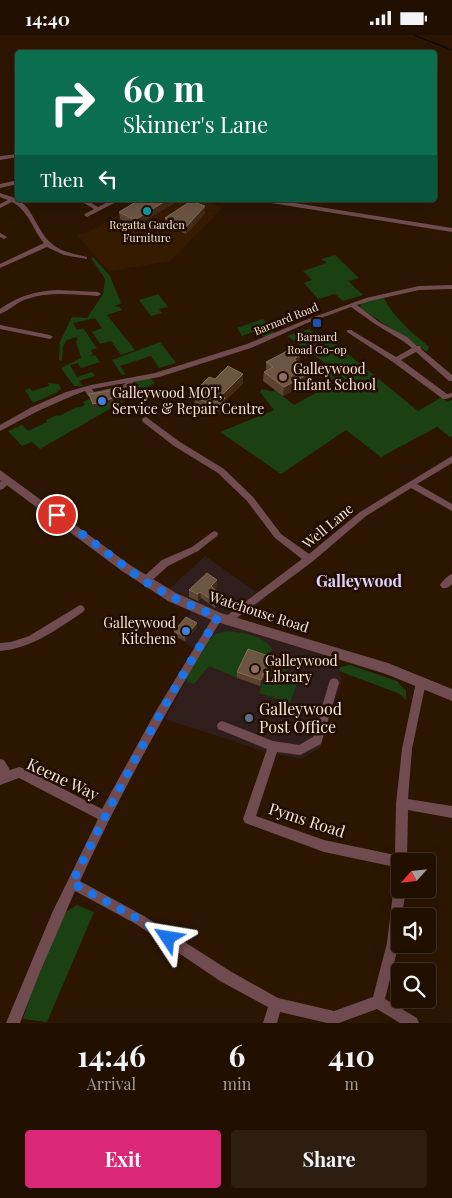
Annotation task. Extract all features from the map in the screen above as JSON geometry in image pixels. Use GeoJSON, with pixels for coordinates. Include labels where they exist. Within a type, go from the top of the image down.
{"type":"FeatureCollection","features":[{"type":"Feature","properties":{"kind":"street"},"geometry":{"type":"LineString","coordinates":[[0,158],[15,156]]}},
{"type":"Feature","properties":{"kind":"street"},"geometry":{"type":"LineString","coordinates":[[0,186],[15,183]]}},
{"type":"Feature","properties":{"kind":"street"},"geometry":{"type":"LineString","coordinates":[[0,195],[14,199]]}},
{"type":"Feature","properties":{"kind":"street"},"geometry":{"type":"LineString","coordinates":[[0,207],[14,199]]}},
{"type":"Feature","properties":{"kind":"street"},"geometry":{"type":"LineString","coordinates":[[20,202],[24,204],[48,244],[62,252],[85,258]]}},
{"type":"Feature","properties":{"kind":"street"},"geometry":{"type":"LineString","coordinates":[[86,202],[98,209]]}},
{"type":"Feature","properties":{"kind":"street"},"geometry":{"type":"LineString","coordinates":[[87,215],[113,202]]}},
{"type":"Feature","properties":{"kind":"street"},"geometry":{"type":"LineString","coordinates":[[279,202],[452,230]]}},
{"type":"Feature","properties":{"kind":"street"},"geometry":{"type":"LineString","coordinates":[[0,266],[48,244]]}},
{"type":"Feature","properties":{"kind":"street","name":"Barnard Road"},"geometry":{"type":"LineString","coordinates":[[0,428],[35,409],[87,389],[92,395],[124,388],[129,385],[130,380],[156,375],[249,346],[305,322],[368,299],[402,291],[452,287]]}},
{"type":"Feature","properties":{"kind":"street"},"geometry":{"type":"LineString","coordinates":[[0,312],[22,297],[40,292],[98,294]]}},
{"type":"Feature","properties":{"kind":"street"},"geometry":{"type":"LineString","coordinates":[[352,305],[418,349],[452,379]]}},
{"type":"Feature","properties":{"kind":"street"},"geometry":{"type":"LineString","coordinates":[[0,327],[50,337]]}},
{"type":"Feature","properties":{"kind":"street"},"geometry":{"type":"LineString","coordinates":[[349,331],[396,360],[446,397],[451,395]]}},
{"type":"Feature","properties":{"kind":"street"},"geometry":{"type":"LineString","coordinates":[[396,360],[418,349]]}},
{"type":"Feature","properties":{"kind":"street"},"geometry":{"type":"LineString","coordinates":[[146,420],[173,441],[221,471],[250,499],[278,536],[309,559]]}},
{"type":"Feature","properties":{"kind":"street","name":"Well Lane"},"geometry":{"type":"LineString","coordinates":[[222,619],[309,559],[363,514],[452,459]]}},
{"type":"Feature","properties":{"kind":"street","name":"Watchouse Road"},"geometry":{"type":"LineString","coordinates":[[3,480],[144,581],[172,597],[222,619],[337,653],[421,682],[452,695]]}},
{"type":"Feature","properties":{"kind":"street"},"geometry":{"type":"LineString","coordinates":[[412,485],[452,508]]}},
{"type":"Feature","properties":{"kind":"street"},"geometry":{"type":"LineString","coordinates":[[144,581],[165,563],[195,549],[214,534]]}},
{"type":"Feature","properties":{"kind":"street"},"geometry":{"type":"LineString","coordinates":[[0,647],[14,647],[37,637],[80,609]]}},
{"type":"Feature","properties":{"kind":"street"},"geometry":{"type":"LineString","coordinates":[[13,1023],[40,953],[104,817],[174,687],[222,619]]}},
{"type":"Feature","properties":{"kind":"street","name":"Pyms Road"},"geometry":{"type":"LineString","coordinates":[[400,853],[407,749],[421,682]]}},
{"type":"Feature","properties":{"kind":"street"},"geometry":{"type":"LineString","coordinates":[[222,727],[273,746],[300,750],[317,740],[334,683]]}},
{"type":"Feature","properties":{"kind":"street","name":"Pyms Road"},"geometry":{"type":"LineString","coordinates":[[273,746],[248,819],[324,846],[391,860]]}},
{"type":"Feature","properties":{"kind":"street","name":"Keene Way"},"geometry":{"type":"LineString","coordinates":[[0,764],[4,779],[19,772],[104,817]]}},
{"type":"Feature","properties":{"kind":"street"},"geometry":{"type":"LineString","coordinates":[[402,804],[452,812]]}},
{"type":"Feature","properties":{"kind":"street"},"geometry":{"type":"LineString","coordinates":[[72,883],[140,920],[225,976],[276,1004],[334,1018],[378,1002]]}},
{"type":"Feature","properties":{"kind":"street"},"geometry":{"type":"LineString","coordinates":[[378,1002],[393,943],[398,898]]}},
{"type":"Feature","properties":{"kind":"street"},"geometry":{"type":"LineString","coordinates":[[378,1002],[412,1023]]}},
{"type":"Feature","properties":{"kind":"street"},"geometry":{"type":"LineString","coordinates":[[270,1023],[276,1004]]}},
{"type":"Feature","properties":{"kind":"shaded area"},"geometry":{"type":"Polygon","coordinates":[[[140,202],[209,202],[222,208],[170,261],[109,271],[77,235],[89,232],[140,202]]]}},
{"type":"Feature","properties":{"kind":"shaded area"},"geometry":{"type":"Polygon","coordinates":[[[205,556],[266,599],[229,624],[334,659],[342,679],[320,748],[301,759],[263,751],[165,719],[200,653],[175,636],[186,621],[195,603],[169,589],[205,556]]]}},
{"type":"Feature","properties":{"kind":"green space"},"geometry":{"type":"Polygon","coordinates":[[[335,255],[359,278],[348,281],[363,295],[343,301],[335,294],[318,299],[304,283],[312,280],[303,271],[327,263],[321,259],[335,255]]]}},
{"type":"Feature","properties":{"kind":"green space"},"geometry":{"type":"Polygon","coordinates":[[[93,257],[110,276],[121,303],[115,306],[122,310],[107,315],[135,350],[121,355],[111,341],[100,344],[92,332],[102,328],[95,318],[73,323],[77,330],[83,328],[97,348],[91,350],[93,354],[89,356],[95,355],[100,362],[81,368],[78,363],[70,365],[77,377],[92,372],[95,376],[79,381],[83,386],[74,386],[61,368],[81,358],[76,341],[78,340],[76,337],[67,340],[63,346],[62,361],[59,360],[60,342],[72,317],[87,318],[103,294],[105,279],[91,258],[93,257]]]}},
{"type":"Feature","properties":{"kind":"green space"},"geometry":{"type":"Polygon","coordinates":[[[158,294],[168,307],[159,309],[162,313],[151,316],[139,300],[158,294]]]}},
{"type":"Feature","properties":{"kind":"green space"},"geometry":{"type":"Polygon","coordinates":[[[383,296],[397,318],[429,347],[427,352],[360,308],[361,302],[383,296]]]}},
{"type":"Feature","properties":{"kind":"green space"},"geometry":{"type":"Polygon","coordinates":[[[263,319],[275,334],[265,338],[257,330],[242,336],[237,328],[263,319]]]}},
{"type":"Feature","properties":{"kind":"green space"},"geometry":{"type":"Polygon","coordinates":[[[309,329],[330,343],[337,345],[418,411],[442,397],[447,402],[452,400],[452,436],[450,437],[435,425],[437,427],[381,457],[346,430],[281,474],[220,432],[274,410],[260,392],[262,389],[274,392],[275,390],[294,405],[332,384],[324,377],[335,370],[287,336],[309,329]]]}},
{"type":"Feature","properties":{"kind":"green space"},"geometry":{"type":"Polygon","coordinates":[[[160,342],[176,363],[159,368],[151,356],[120,366],[126,375],[121,374],[112,360],[160,342]]]}},
{"type":"Feature","properties":{"kind":"green space"},"geometry":{"type":"Polygon","coordinates":[[[149,377],[155,383],[40,449],[32,442],[22,446],[8,431],[22,425],[28,431],[47,422],[46,420],[85,405],[83,402],[90,399],[94,408],[114,403],[120,398],[118,394],[128,388],[134,390],[139,385],[134,382],[149,377]]]}},
{"type":"Feature","properties":{"kind":"green space"},"geometry":{"type":"Polygon","coordinates":[[[48,383],[59,384],[61,389],[33,403],[25,390],[30,388],[32,391],[49,386],[48,383]]]}},
{"type":"Feature","properties":{"kind":"green space"},"geometry":{"type":"Polygon","coordinates":[[[227,631],[245,634],[264,641],[272,649],[267,661],[247,655],[237,678],[209,666],[194,684],[187,682],[186,676],[213,635],[227,631]]]}},
{"type":"Feature","properties":{"kind":"green space"},"geometry":{"type":"Polygon","coordinates":[[[270,664],[300,675],[290,703],[259,693],[270,664]]]}},
{"type":"Feature","properties":{"kind":"green space"},"geometry":{"type":"Polygon","coordinates":[[[350,665],[397,681],[406,691],[406,700],[400,694],[339,671],[340,667],[350,665]]]}},
{"type":"Feature","properties":{"kind":"green space"},"geometry":{"type":"Polygon","coordinates":[[[77,905],[94,912],[47,1022],[23,1019],[64,913],[77,905]]]}},
{"type":"Feature","properties":{"kind":"building"},"geometry":{"type":"Polygon","coordinates":[[[136,202],[164,202],[135,220],[119,212],[136,202]]]}},
{"type":"Feature","properties":{"kind":"building"},"geometry":{"type":"Polygon","coordinates":[[[189,202],[205,206],[186,227],[165,218],[189,202]]]}},
{"type":"Feature","properties":{"kind":"building"},"geometry":{"type":"Polygon","coordinates":[[[291,349],[300,355],[294,359],[312,372],[284,387],[264,372],[273,367],[266,362],[291,349]]]}},
{"type":"Feature","properties":{"kind":"building"},"geometry":{"type":"Polygon","coordinates":[[[228,366],[243,374],[221,396],[225,398],[217,407],[194,397],[202,389],[198,388],[209,377],[215,379],[228,366]]]}},
{"type":"Feature","properties":{"kind":"building"},"geometry":{"type":"Polygon","coordinates":[[[110,391],[113,398],[93,404],[89,394],[110,391]]]}},
{"type":"Feature","properties":{"kind":"building"},"geometry":{"type":"Polygon","coordinates":[[[207,573],[217,580],[211,586],[222,596],[215,602],[200,592],[198,594],[189,590],[207,573]]]}},
{"type":"Feature","properties":{"kind":"building"},"geometry":{"type":"Polygon","coordinates":[[[186,617],[197,623],[185,637],[174,631],[186,617]]]}},
{"type":"Feature","properties":{"kind":"building","name":"Galleywood Library"},"geometry":{"type":"Polygon","coordinates":[[[248,649],[269,656],[268,659],[270,659],[261,680],[237,672],[248,649]]]}},
{"type":"Feature","properties":{"kind":"waterway"},"geometry":{"type":"LineString","coordinates":[[414,35],[452,50]]}},
{"type":"Feature","properties":{"kind":"place","name":"Regatta Garden Furniture"},"geometry":{"type":"Point","coordinates":[147,211]}},
{"type":"Feature","properties":{"kind":"place","name":"Barnard Road Co-op"},"geometry":{"type":"Point","coordinates":[317,323]}},
{"type":"Feature","properties":{"kind":"place","name":"Galleywood Infant School"},"geometry":{"type":"Point","coordinates":[283,377]}},
{"type":"Feature","properties":{"kind":"place","name":"Galleywood MOT, Service & Repair Centre"},"geometry":{"type":"Point","coordinates":[102,401]}},
{"type":"Feature","properties":{"kind":"place","name":"Galleywood Kitchens"},"geometry":{"type":"Point","coordinates":[186,631]}},
{"type":"Feature","properties":{"kind":"place","name":"Galleywood Library"},"geometry":{"type":"Point","coordinates":[255,669]}},
{"type":"Feature","properties":{"kind":"place","name":"Galleywood Post Office"},"geometry":{"type":"Point","coordinates":[249,718]}},
{"type":"Feature","properties":{"kind":"district","name":"Galleywood"},"geometry":{"type":"Point","coordinates":[359,581]}},
{"type":"Feature","properties":{"kind":"route"},"geometry":{"type":"LineString","coordinates":[[57,515],[144,581],[172,597],[218,617],[174,687],[104,817],[72,883],[140,920],[168,938]]}}]}
